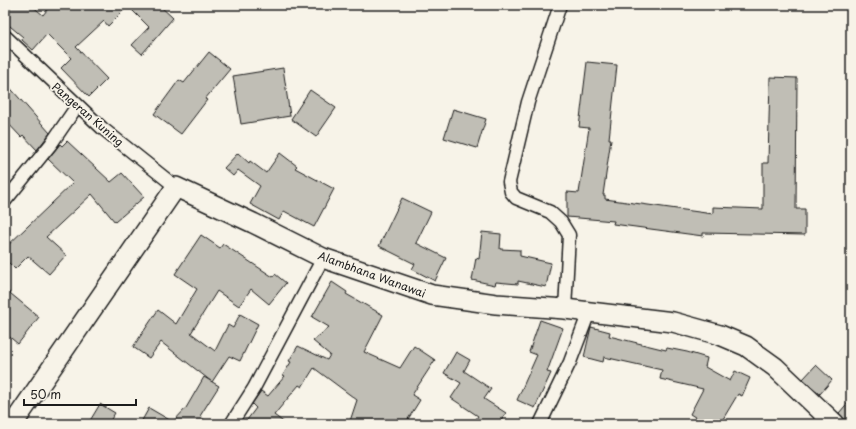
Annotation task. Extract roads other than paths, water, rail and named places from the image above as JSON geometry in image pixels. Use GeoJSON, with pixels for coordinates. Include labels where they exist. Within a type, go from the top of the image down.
{"type":"FeatureCollection","features":[{"type":"Feature","properties":{"kind":"main road","name":"Alambhana Wanawai"},"geometry":{"type":"LineString","coordinates":[[176,187],[253,222],[323,258],[432,295],[496,304],[564,309],[673,322],[720,334],[746,346],[775,367],[835,424]]}},
{"type":"Feature","properties":{"kind":"main road"},"geometry":{"type":"LineString","coordinates":[[13,424],[176,187]]}},
{"type":"Feature","properties":{"kind":"street"},"geometry":{"type":"LineString","coordinates":[[560,5],[528,102],[510,182],[511,192],[516,198],[550,212],[561,222],[569,235],[564,309]]}},
{"type":"Feature","properties":{"kind":"street","name":"Pangeran Kuning"},"geometry":{"type":"LineString","coordinates":[[5,36],[77,106],[176,187]]}},
{"type":"Feature","properties":{"kind":"street"},"geometry":{"type":"LineString","coordinates":[[5,201],[51,144],[77,106]]}},
{"type":"Feature","properties":{"kind":"street"},"geometry":{"type":"LineString","coordinates":[[232,424],[254,388],[323,258]]}},
{"type":"Feature","properties":{"kind":"street"},"geometry":{"type":"LineString","coordinates":[[540,424],[570,362],[589,312]]}}]}
